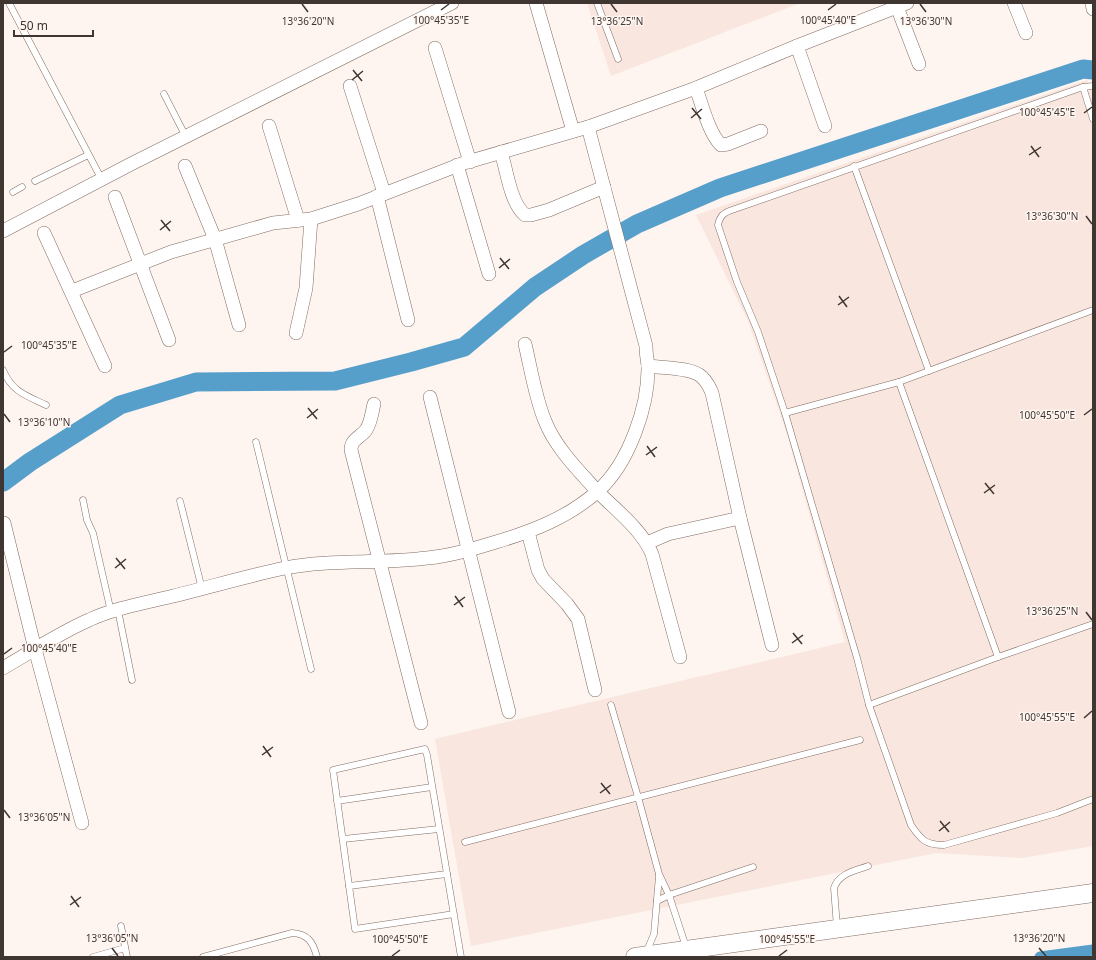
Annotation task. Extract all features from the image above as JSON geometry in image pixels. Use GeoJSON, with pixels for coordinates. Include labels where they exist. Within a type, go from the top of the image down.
{"type":"FeatureCollection","features":[{"type":"Feature","properties":{"kind":"main road"},"geometry":{"type":"LineString","coordinates":[[640,956],[1093,893]]}},
{"type":"Feature","properties":{"kind":"street"},"geometry":{"type":"LineString","coordinates":[[3,231],[452,3]]}},
{"type":"Feature","properties":{"kind":"street"},"geometry":{"type":"LineString","coordinates":[[536,3],[573,131]]}},
{"type":"Feature","properties":{"kind":"street"},"geometry":{"type":"LineString","coordinates":[[1014,3],[1026,33]]}},
{"type":"Feature","properties":{"kind":"street"},"geometry":{"type":"LineString","coordinates":[[1092,3],[1093,9]]}},
{"type":"Feature","properties":{"kind":"street"},"geometry":{"type":"LineString","coordinates":[[72,291],[171,252],[273,223],[312,219],[458,165],[588,127],[696,88],[797,46],[902,5],[919,64]]}},
{"type":"Feature","properties":{"kind":"street"},"geometry":{"type":"LineString","coordinates":[[797,46],[825,126]]}},
{"type":"Feature","properties":{"kind":"street"},"geometry":{"type":"LineString","coordinates":[[435,48],[470,162]]}},
{"type":"Feature","properties":{"kind":"street"},"geometry":{"type":"LineString","coordinates":[[350,86],[380,195],[408,320]]}},
{"type":"Feature","properties":{"kind":"street"},"geometry":{"type":"LineString","coordinates":[[696,88],[716,141],[721,146],[761,131]]}},
{"type":"Feature","properties":{"kind":"street"},"geometry":{"type":"LineString","coordinates":[[269,126],[298,220]]}},
{"type":"Feature","properties":{"kind":"street"},"geometry":{"type":"LineString","coordinates":[[3,668],[90,619],[115,611],[286,568],[314,564],[380,562],[429,558],[468,551],[528,532],[558,519],[598,491],[608,481],[622,460],[637,427],[644,400],[648,366],[646,346],[588,127]]}},
{"type":"Feature","properties":{"kind":"street"},"geometry":{"type":"LineString","coordinates":[[502,152],[515,202],[520,211],[525,215],[531,215],[549,210],[604,187]]}},
{"type":"Feature","properties":{"kind":"street"},"geometry":{"type":"LineString","coordinates":[[458,165],[489,274]]}},
{"type":"Feature","properties":{"kind":"street"},"geometry":{"type":"LineString","coordinates":[[186,166],[215,239],[239,326]]}},
{"type":"Feature","properties":{"kind":"street"},"geometry":{"type":"LineString","coordinates":[[115,198],[169,340]]}},
{"type":"Feature","properties":{"kind":"street"},"geometry":{"type":"LineString","coordinates":[[296,333],[306,288],[312,219]]}},
{"type":"Feature","properties":{"kind":"street"},"geometry":{"type":"LineString","coordinates":[[44,233],[72,291],[105,366]]}},
{"type":"Feature","properties":{"kind":"street"},"geometry":{"type":"LineString","coordinates":[[525,344],[545,422],[555,440],[598,491],[634,527],[647,543],[652,554],[680,657]]}},
{"type":"Feature","properties":{"kind":"street"},"geometry":{"type":"LineString","coordinates":[[648,366],[694,371],[702,376],[708,384],[712,393],[740,518],[772,645]]}},
{"type":"Feature","properties":{"kind":"street"},"geometry":{"type":"LineString","coordinates":[[430,397],[509,712]]}},
{"type":"Feature","properties":{"kind":"street"},"geometry":{"type":"LineString","coordinates":[[374,404],[366,430],[353,440],[350,450],[380,562],[420,723]]}},
{"type":"Feature","properties":{"kind":"street"},"geometry":{"type":"LineString","coordinates":[[647,543],[668,534],[740,518]]}},
{"type":"Feature","properties":{"kind":"street"},"geometry":{"type":"LineString","coordinates":[[4,522],[35,649],[82,823]]}},
{"type":"Feature","properties":{"kind":"street"},"geometry":{"type":"LineString","coordinates":[[528,532],[538,570],[543,580],[570,608],[578,620],[595,690]]}},
{"type":"Feature","properties":{"kind":"lane"},"geometry":{"type":"LineString","coordinates":[[10,3],[102,180]]}},
{"type":"Feature","properties":{"kind":"lane"},"geometry":{"type":"LineString","coordinates":[[597,3],[618,59]]}},
{"type":"Feature","properties":{"kind":"lane"},"geometry":{"type":"LineString","coordinates":[[1093,86],[1083,87],[725,212],[719,218],[718,225],[738,282],[758,332],[785,413],[857,658],[869,705],[911,825],[928,844],[944,845],[1057,813],[1093,798]]}},
{"type":"Feature","properties":{"kind":"lane"},"geometry":{"type":"LineString","coordinates":[[1083,87],[1093,119]]}},
{"type":"Feature","properties":{"kind":"lane"},"geometry":{"type":"LineString","coordinates":[[164,94],[186,137]]}},
{"type":"Feature","properties":{"kind":"lane"},"geometry":{"type":"LineString","coordinates":[[35,181],[88,155]]}},
{"type":"Feature","properties":{"kind":"lane"},"geometry":{"type":"LineString","coordinates":[[854,166],[929,370]]}},
{"type":"Feature","properties":{"kind":"lane"},"geometry":{"type":"LineString","coordinates":[[13,192],[22,187]]}},
{"type":"Feature","properties":{"kind":"lane"},"geometry":{"type":"LineString","coordinates":[[785,413],[899,382],[1093,310]]}},
{"type":"Feature","properties":{"kind":"lane"},"geometry":{"type":"LineString","coordinates":[[4,374],[21,394],[46,405]]}},
{"type":"Feature","properties":{"kind":"lane"},"geometry":{"type":"LineString","coordinates":[[899,382],[998,657]]}},
{"type":"Feature","properties":{"kind":"lane"},"geometry":{"type":"LineString","coordinates":[[256,442],[311,669]]}},
{"type":"Feature","properties":{"kind":"lane"},"geometry":{"type":"LineString","coordinates":[[83,500],[87,520],[93,533],[115,611],[132,680]]}},
{"type":"Feature","properties":{"kind":"lane"},"geometry":{"type":"LineString","coordinates":[[180,501],[202,589]]}},
{"type":"Feature","properties":{"kind":"lane"},"geometry":{"type":"LineString","coordinates":[[869,705],[998,657],[1093,624]]}},
{"type":"Feature","properties":{"kind":"lane"},"geometry":{"type":"LineString","coordinates":[[611,704],[659,874],[669,895],[687,950]]}},
{"type":"Feature","properties":{"kind":"lane"},"geometry":{"type":"LineString","coordinates":[[465,842],[860,740]]}},
{"type":"Feature","properties":{"kind":"lane"},"geometry":{"type":"LineString","coordinates":[[454,914],[355,929],[333,770],[425,749],[440,829],[447,874],[454,914],[461,957]]}},
{"type":"Feature","properties":{"kind":"lane"},"geometry":{"type":"LineString","coordinates":[[338,802],[432,787]]}},
{"type":"Feature","properties":{"kind":"lane"},"geometry":{"type":"LineString","coordinates":[[343,839],[440,829]]}},
{"type":"Feature","properties":{"kind":"lane"},"geometry":{"type":"LineString","coordinates":[[838,928],[834,888],[836,882],[842,876],[868,866]]}},
{"type":"Feature","properties":{"kind":"lane"},"geometry":{"type":"LineString","coordinates":[[657,901],[669,895],[753,867]]}},
{"type":"Feature","properties":{"kind":"lane"},"geometry":{"type":"LineString","coordinates":[[349,886],[447,874]]}},
{"type":"Feature","properties":{"kind":"lane"},"geometry":{"type":"LineString","coordinates":[[640,956],[654,934],[659,874]]}},
{"type":"Feature","properties":{"kind":"lane"},"geometry":{"type":"LineString","coordinates":[[121,926],[127,957]]}},
{"type":"Feature","properties":{"kind":"lane"},"geometry":{"type":"LineString","coordinates":[[203,957],[292,933],[301,934],[310,940],[317,957]]}},
{"type":"Feature","properties":{"kind":"lane"},"geometry":{"type":"LineString","coordinates":[[93,957],[125,948]]}},
{"type":"Feature","properties":{"kind":"shaded area"},"geometry":{"type":"Polygon","coordinates":[[[587,3],[800,3],[611,76],[587,3]]]}},
{"type":"Feature","properties":{"kind":"shaded area"},"geometry":{"type":"Polygon","coordinates":[[[1087,80],[1093,94],[1093,846],[1022,858],[936,853],[471,946],[435,739],[845,642],[787,434],[748,321],[696,215],[1087,80]]]}},
{"type":"Feature","properties":{"kind":"waterway"},"geometry":{"type":"LineString","coordinates":[[3,482],[30,462],[120,405],[196,382],[335,381],[464,347],[535,287],[583,255],[637,224],[720,188],[1083,69],[1093,70]]}},
{"type":"Feature","properties":{"kind":"waterway"},"geometry":{"type":"LineString","coordinates":[[1040,957],[1093,950]]}}]}
